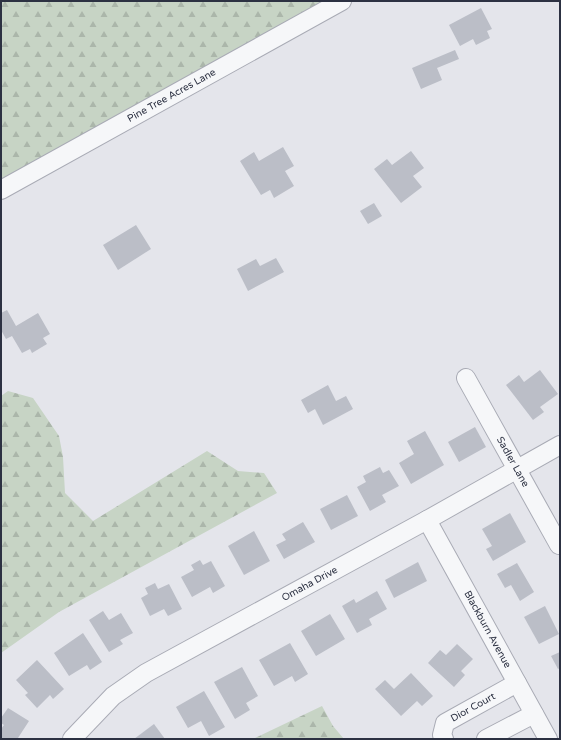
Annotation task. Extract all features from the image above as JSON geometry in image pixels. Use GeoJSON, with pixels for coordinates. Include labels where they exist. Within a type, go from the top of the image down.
{"type":"FeatureCollection","features":[{"type":"Feature","properties":{"kind":"street","name":"Pine Tree Acres Lane"},"geometry":{"type":"LineString","coordinates":[[1,190],[342,1]]}},
{"type":"Feature","properties":{"kind":"street","name":"Sadler Lane"},"geometry":{"type":"LineString","coordinates":[[466,378],[559,544]]}},
{"type":"Feature","properties":{"kind":"street","name":"Omaha Drive"},"geometry":{"type":"LineString","coordinates":[[72,739],[113,696],[146,673],[427,520],[560,444]]}},
{"type":"Feature","properties":{"kind":"street","name":"Blackburn Avenue"},"geometry":{"type":"LineString","coordinates":[[427,520],[548,739]]}},
{"type":"Feature","properties":{"kind":"street","name":"Dior Court"},"geometry":{"type":"LineString","coordinates":[[444,739],[442,735],[445,723],[517,683]]}},
{"type":"Feature","properties":{"kind":"street"},"geometry":{"type":"LineString","coordinates":[[486,739],[534,714]]}},
{"type":"Feature","properties":{"kind":"green space"},"geometry":{"type":"Polygon","coordinates":[[[1,1],[326,1],[1,181],[1,1]]]}},
{"type":"Feature","properties":{"kind":"green space"},"geometry":{"type":"Polygon","coordinates":[[[8,391],[33,398],[59,436],[63,457],[65,493],[93,521],[207,451],[238,471],[264,473],[277,493],[59,612],[1,653],[1,396],[8,391]]]}},
{"type":"Feature","properties":{"kind":"green space"},"geometry":{"type":"Polygon","coordinates":[[[322,706],[333,726],[344,739],[253,739],[322,706]]]}},
{"type":"Feature","properties":{"kind":"building"},"geometry":{"type":"Polygon","coordinates":[[[481,8],[492,29],[487,31],[490,38],[476,45],[473,39],[460,46],[449,25],[481,8]]]}},
{"type":"Feature","properties":{"kind":"building"},"geometry":{"type":"Polygon","coordinates":[[[455,50],[459,59],[437,68],[442,80],[421,89],[412,68],[455,50]]]}},
{"type":"Feature","properties":{"kind":"building"},"geometry":{"type":"Polygon","coordinates":[[[283,147],[294,166],[285,171],[294,186],[274,198],[270,190],[261,195],[240,161],[254,152],[259,161],[283,147]]]}},
{"type":"Feature","properties":{"kind":"building"},"geometry":{"type":"Polygon","coordinates":[[[411,151],[424,168],[413,176],[422,187],[401,203],[374,169],[387,159],[392,165],[411,151]]]}},
{"type":"Feature","properties":{"kind":"building"},"geometry":{"type":"Polygon","coordinates":[[[374,203],[382,216],[368,224],[360,211],[374,203]]]}},
{"type":"Feature","properties":{"kind":"building"},"geometry":{"type":"Polygon","coordinates":[[[136,225],[151,249],[118,270],[103,245],[136,225]]]}},
{"type":"Feature","properties":{"kind":"building"},"geometry":{"type":"Polygon","coordinates":[[[276,258],[284,272],[248,291],[237,269],[256,259],[260,266],[276,258]]]}},
{"type":"Feature","properties":{"kind":"building"},"geometry":{"type":"Polygon","coordinates":[[[7,310],[16,326],[38,313],[50,334],[43,338],[47,344],[32,353],[30,349],[22,353],[12,336],[6,339],[1,330],[1,313],[7,310]]]}},
{"type":"Feature","properties":{"kind":"building"},"geometry":{"type":"Polygon","coordinates":[[[540,370],[558,394],[540,407],[544,412],[533,420],[506,385],[519,375],[524,382],[540,370]]]}},
{"type":"Feature","properties":{"kind":"building"},"geometry":{"type":"Polygon","coordinates":[[[328,385],[336,401],[346,396],[353,409],[323,425],[315,409],[308,413],[301,400],[328,385]]]}},
{"type":"Feature","properties":{"kind":"building"},"geometry":{"type":"Polygon","coordinates":[[[475,427],[486,447],[459,462],[448,442],[475,427]]]}},
{"type":"Feature","properties":{"kind":"building"},"geometry":{"type":"Polygon","coordinates":[[[425,431],[444,465],[411,484],[399,463],[414,454],[407,441],[425,431]]]}},
{"type":"Feature","properties":{"kind":"building"},"geometry":{"type":"Polygon","coordinates":[[[380,467],[383,473],[389,470],[399,486],[382,495],[386,502],[370,511],[357,487],[366,482],[363,476],[380,467]]]}},
{"type":"Feature","properties":{"kind":"building"},"geometry":{"type":"Polygon","coordinates":[[[347,495],[358,516],[331,530],[320,509],[347,495]]]}},
{"type":"Feature","properties":{"kind":"building"},"geometry":{"type":"Polygon","coordinates":[[[510,513],[526,542],[493,561],[486,549],[492,546],[482,529],[510,513]]]}},
{"type":"Feature","properties":{"kind":"building"},"geometry":{"type":"Polygon","coordinates":[[[303,522],[315,542],[284,559],[276,545],[286,540],[282,534],[303,522]]]}},
{"type":"Feature","properties":{"kind":"building"},"geometry":{"type":"Polygon","coordinates":[[[254,531],[270,561],[244,575],[228,546],[254,531]]]}},
{"type":"Feature","properties":{"kind":"building"},"geometry":{"type":"Polygon","coordinates":[[[200,560],[203,565],[211,561],[225,586],[213,593],[210,587],[192,597],[181,577],[194,570],[191,565],[200,560]]]}},
{"type":"Feature","properties":{"kind":"building"},"geometry":{"type":"Polygon","coordinates":[[[418,562],[427,581],[394,598],[385,580],[418,562]]]}},
{"type":"Feature","properties":{"kind":"building"},"geometry":{"type":"Polygon","coordinates":[[[517,563],[534,592],[520,601],[511,585],[505,588],[497,574],[517,563]]]}},
{"type":"Feature","properties":{"kind":"building"},"geometry":{"type":"Polygon","coordinates":[[[155,583],[158,589],[169,584],[182,609],[168,616],[164,609],[150,616],[141,598],[148,594],[145,588],[155,583]]]}},
{"type":"Feature","properties":{"kind":"building"},"geometry":{"type":"Polygon","coordinates":[[[377,591],[387,609],[369,619],[372,625],[357,633],[342,606],[354,599],[356,603],[377,591]]]}},
{"type":"Feature","properties":{"kind":"building"},"geometry":{"type":"Polygon","coordinates":[[[545,606],[559,634],[539,644],[524,617],[545,606]]]}},
{"type":"Feature","properties":{"kind":"building"},"geometry":{"type":"Polygon","coordinates":[[[103,611],[109,620],[121,613],[133,633],[120,640],[123,644],[109,652],[89,620],[103,611]]]}},
{"type":"Feature","properties":{"kind":"building"},"geometry":{"type":"Polygon","coordinates":[[[330,614],[345,639],[316,656],[301,631],[330,614]]]}},
{"type":"Feature","properties":{"kind":"building"},"geometry":{"type":"Polygon","coordinates":[[[83,633],[102,662],[90,670],[87,665],[69,676],[54,653],[83,633]]]}},
{"type":"Feature","properties":{"kind":"building"},"geometry":{"type":"Polygon","coordinates":[[[290,643],[308,674],[295,682],[292,676],[274,686],[259,660],[290,643]]]}},
{"type":"Feature","properties":{"kind":"building"},"geometry":{"type":"Polygon","coordinates":[[[457,644],[473,659],[461,671],[465,675],[454,687],[428,663],[440,650],[446,655],[457,644]]]}},
{"type":"Feature","properties":{"kind":"building"},"geometry":{"type":"Polygon","coordinates":[[[560,652],[560,668],[558,669],[551,656],[560,652]]]}},
{"type":"Feature","properties":{"kind":"building"},"geometry":{"type":"Polygon","coordinates":[[[37,660],[64,689],[53,699],[50,695],[37,708],[25,695],[28,693],[16,680],[37,660]]]}},
{"type":"Feature","properties":{"kind":"building"},"geometry":{"type":"Polygon","coordinates":[[[242,667],[258,696],[246,703],[250,710],[235,719],[214,682],[242,667]]]}},
{"type":"Feature","properties":{"kind":"building"},"geometry":{"type":"Polygon","coordinates":[[[411,673],[433,696],[422,706],[417,701],[401,716],[375,689],[385,680],[394,689],[411,673]]]}},
{"type":"Feature","properties":{"kind":"building"},"geometry":{"type":"Polygon","coordinates":[[[204,691],[225,727],[209,736],[201,721],[188,728],[176,707],[204,691]]]}},
{"type":"Feature","properties":{"kind":"building"},"geometry":{"type":"Polygon","coordinates":[[[8,708],[29,721],[18,738],[20,739],[1,739],[1,729],[4,725],[1,723],[1,718],[8,708]]]}},
{"type":"Feature","properties":{"kind":"building"},"geometry":{"type":"Polygon","coordinates":[[[154,724],[165,739],[134,739],[154,724]]]}}]}
